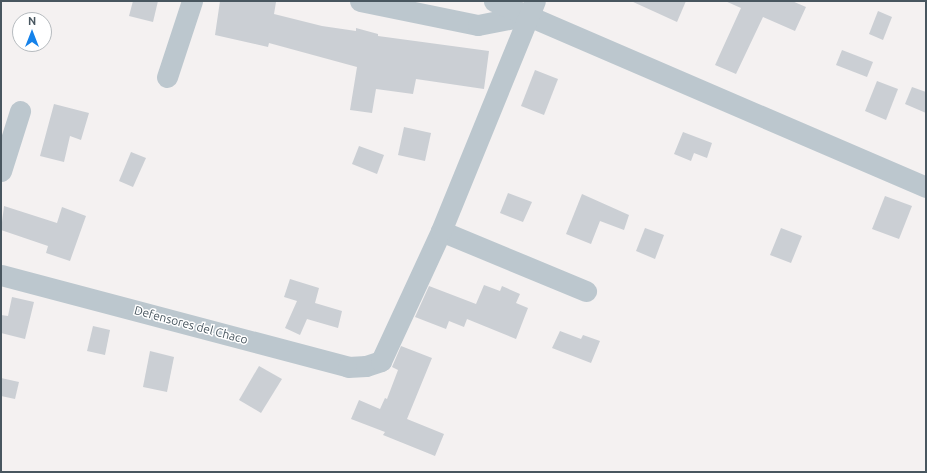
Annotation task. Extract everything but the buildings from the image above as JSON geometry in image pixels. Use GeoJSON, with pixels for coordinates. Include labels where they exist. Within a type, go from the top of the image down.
{"type":"FeatureCollection","features":[{"type":"Feature","properties":{"kind":"street"},"geometry":{"type":"LineString","coordinates":[[167,77],[192,1]]}},
{"type":"Feature","properties":{"kind":"street"},"geometry":{"type":"LineString","coordinates":[[360,1],[478,25],[532,8]]}},
{"type":"Feature","properties":{"kind":"street"},"geometry":{"type":"LineString","coordinates":[[494,1],[532,8],[926,187]]}},
{"type":"Feature","properties":{"kind":"street"},"geometry":{"type":"LineString","coordinates":[[532,8],[441,231],[586,291]]}},
{"type":"Feature","properties":{"kind":"street"},"geometry":{"type":"LineString","coordinates":[[1,172],[20,111]]}},
{"type":"Feature","properties":{"kind":"street","name":"Defensores del Chaco"},"geometry":{"type":"LineString","coordinates":[[1,275],[348,367],[366,366],[381,361],[441,231]]}}]}
